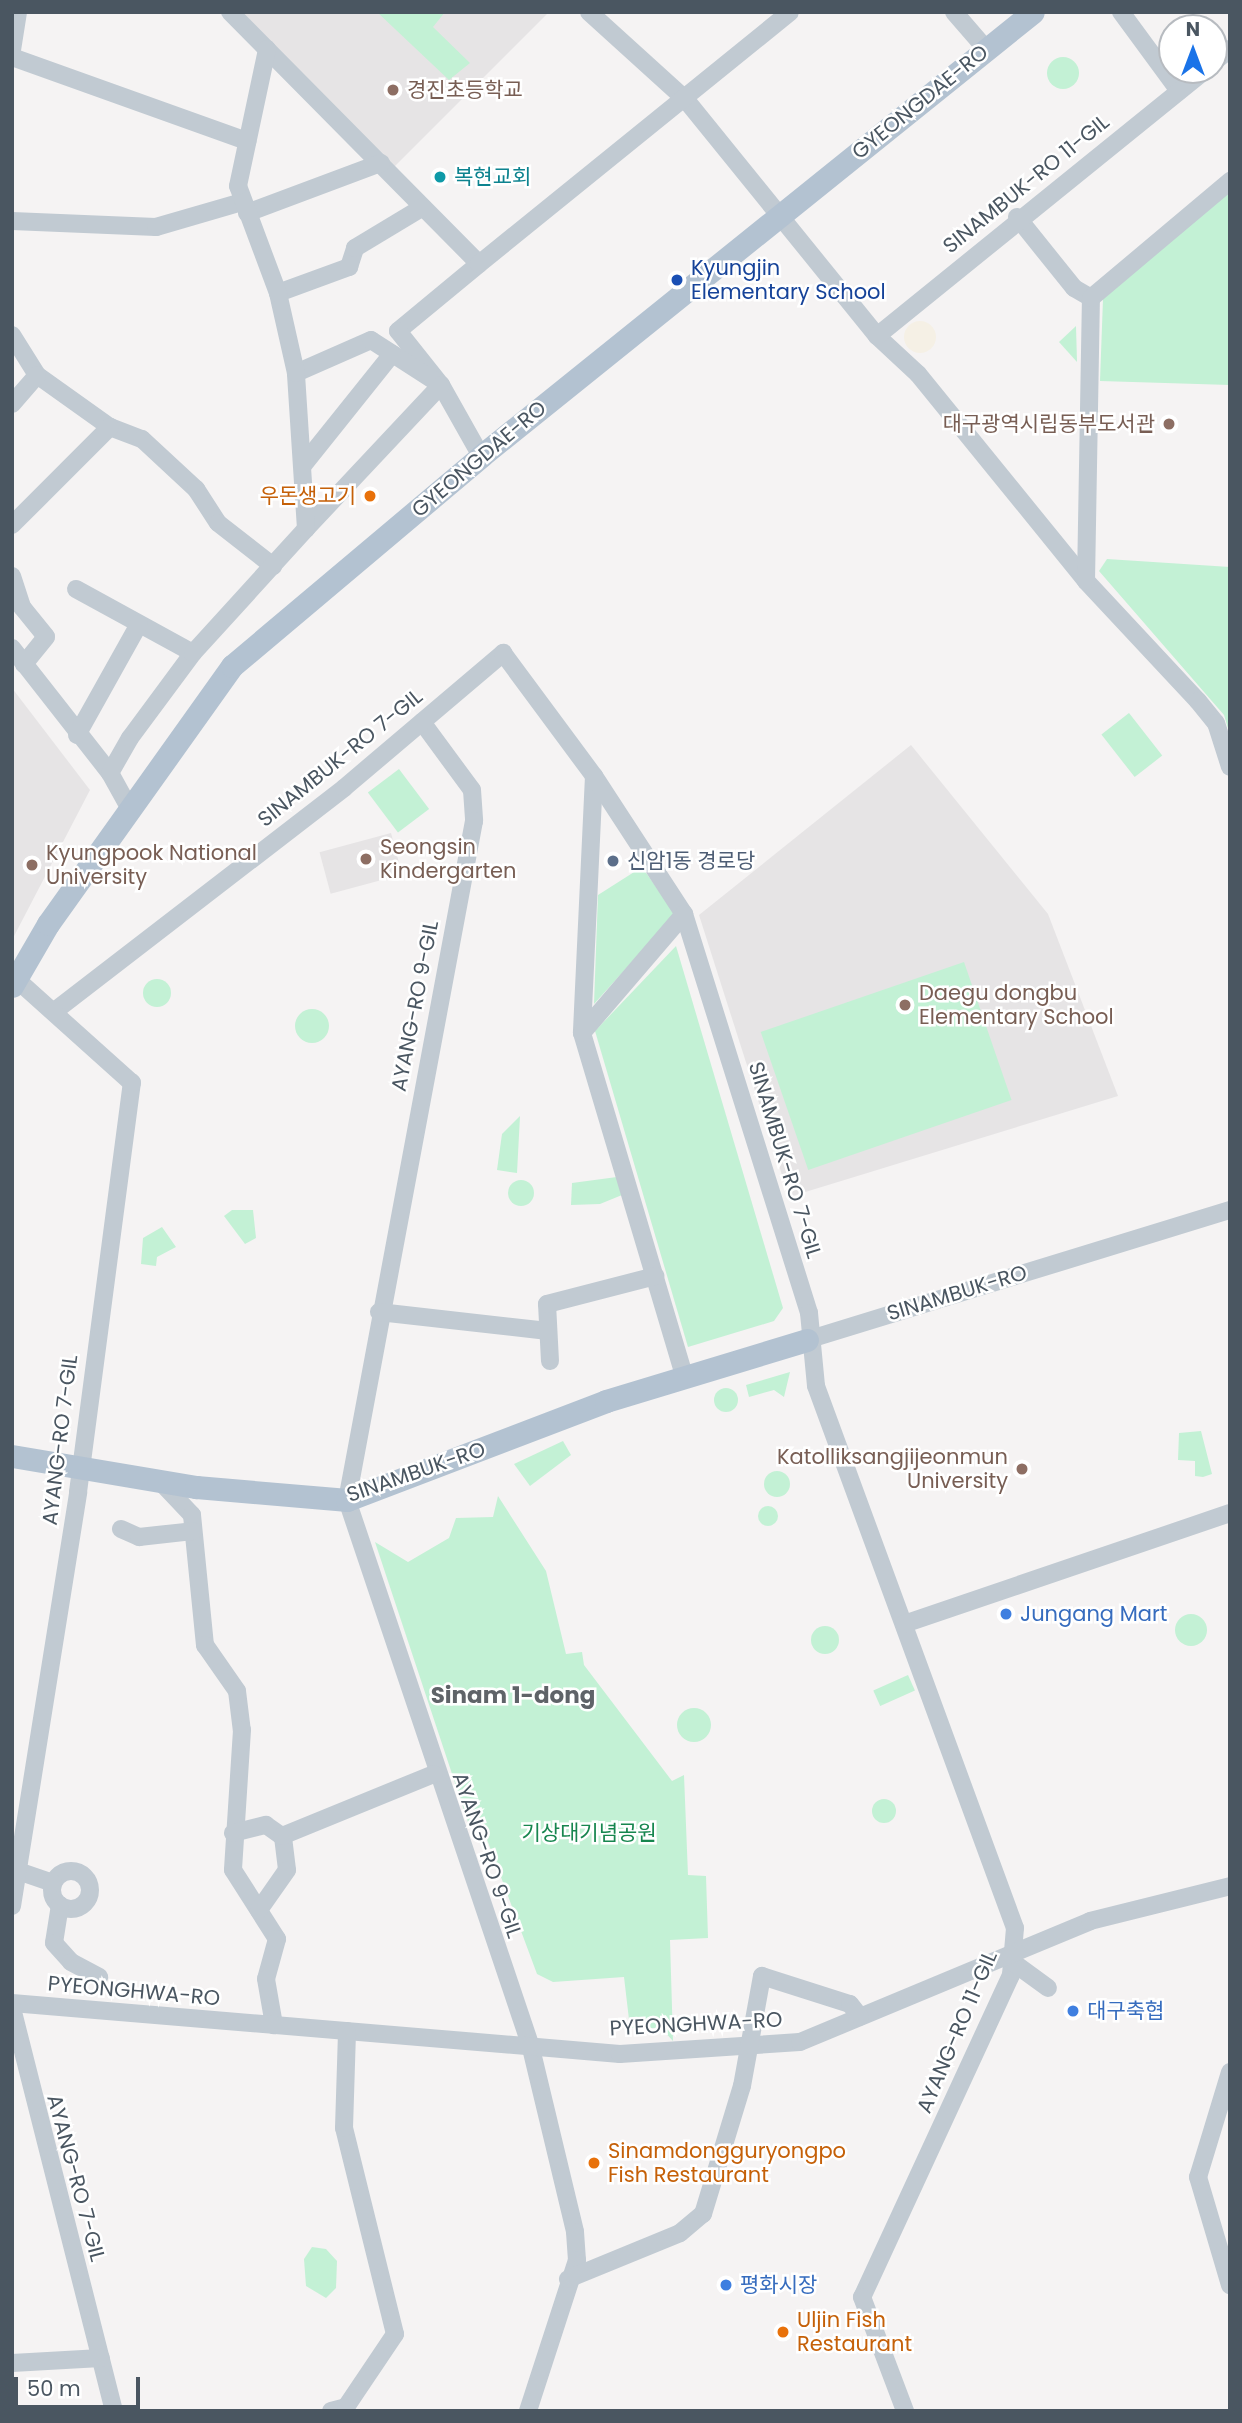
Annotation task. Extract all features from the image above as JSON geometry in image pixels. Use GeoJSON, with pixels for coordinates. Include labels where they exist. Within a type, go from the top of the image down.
{"type":"FeatureCollection","features":[{"type":"Feature","properties":{"kind":"main road","name":"GYEONGDAE-RO"},"geometry":{"type":"LineString","coordinates":[[14,982],[48,924],[232,666],[481,456],[1033,12]]}},
{"type":"Feature","properties":{"kind":"main road","name":"SINAMBUK-RO"},"geometry":{"type":"LineString","coordinates":[[12,1456],[159,1480],[347,1500],[684,1375],[807,1340]]}},
{"type":"Feature","properties":{"kind":"street"},"geometry":{"type":"LineString","coordinates":[[12,50],[19,12]]}},
{"type":"Feature","properties":{"kind":"street"},"geometry":{"type":"LineString","coordinates":[[230,12],[479,264]]}},
{"type":"Feature","properties":{"kind":"street"},"geometry":{"type":"LineString","coordinates":[[589,12],[686,100],[783,213],[877,336],[918,374],[1086,581],[1216,723],[1230,767]]}},
{"type":"Feature","properties":{"kind":"street"},"geometry":{"type":"LineString","coordinates":[[481,456],[441,385],[398,331],[686,100],[790,12]]}},
{"type":"Feature","properties":{"kind":"street"},"geometry":{"type":"LineString","coordinates":[[954,12],[986,49]]}},
{"type":"Feature","properties":{"kind":"street"},"geometry":{"type":"LineString","coordinates":[[1121,12],[1179,91]]}},
{"type":"Feature","properties":{"kind":"street"},"geometry":{"type":"LineString","coordinates":[[267,49],[238,186],[278,293],[296,373],[304,464],[306,529]]}},
{"type":"Feature","properties":{"kind":"street"},"geometry":{"type":"LineString","coordinates":[[12,57],[247,141]]}},
{"type":"Feature","properties":{"kind":"street","name":"SINAMBUK-RO 11-GIL"},"geometry":{"type":"LineString","coordinates":[[877,336],[1017,217],[1188,84]]}},
{"type":"Feature","properties":{"kind":"street"},"geometry":{"type":"LineString","coordinates":[[12,221],[156,227],[317,187],[381,163]]}},
{"type":"Feature","properties":{"kind":"street"},"geometry":{"type":"LineString","coordinates":[[1086,581],[1091,298],[1230,181]]}},
{"type":"Feature","properties":{"kind":"street"},"geometry":{"type":"LineString","coordinates":[[278,293],[349,267],[355,248],[423,206]]}},
{"type":"Feature","properties":{"kind":"street"},"geometry":{"type":"LineString","coordinates":[[1017,217],[1074,288],[1091,298]]}},
{"type":"Feature","properties":{"kind":"street"},"geometry":{"type":"LineString","coordinates":[[12,335],[37,375],[110,428],[142,439],[196,489],[218,523],[273,566]]}},
{"type":"Feature","properties":{"kind":"street"},"geometry":{"type":"LineString","coordinates":[[296,373],[371,340],[441,385]]}},
{"type":"Feature","properties":{"kind":"street"},"geometry":{"type":"LineString","coordinates":[[304,464],[392,354]]}},
{"type":"Feature","properties":{"kind":"street"},"geometry":{"type":"LineString","coordinates":[[12,404],[37,375]]}},
{"type":"Feature","properties":{"kind":"street"},"geometry":{"type":"LineString","coordinates":[[110,773],[193,653],[441,385]]}},
{"type":"Feature","properties":{"kind":"street"},"geometry":{"type":"LineString","coordinates":[[12,525],[110,428]]}},
{"type":"Feature","properties":{"kind":"street"},"geometry":{"type":"LineString","coordinates":[[12,576],[22,607],[46,637],[24,664]]}},
{"type":"Feature","properties":{"kind":"street"},"geometry":{"type":"LineString","coordinates":[[76,589],[193,653]]}},
{"type":"Feature","properties":{"kind":"street"},"geometry":{"type":"LineString","coordinates":[[77,735],[139,624]]}},
{"type":"Feature","properties":{"kind":"street"},"geometry":{"type":"LineString","coordinates":[[12,648],[77,735],[110,773],[131,811]]}},
{"type":"Feature","properties":{"kind":"street","name":"SINAMBUK-RO 7-GIL"},"geometry":{"type":"LineString","coordinates":[[56,1010],[422,722],[503,653],[594,776],[684,914],[809,1313],[807,1340]]}},
{"type":"Feature","properties":{"kind":"street","name":"AYANG-RO 9-GIL"},"geometry":{"type":"LineString","coordinates":[[422,722],[472,790],[474,821],[379,1312],[347,1500],[434,1774],[530,2044],[575,2232],[577,2260],[568,2279],[528,2411]]}},
{"type":"Feature","properties":{"kind":"street"},"geometry":{"type":"LineString","coordinates":[[594,776],[582,1033],[684,1375]]}},
{"type":"Feature","properties":{"kind":"street"},"geometry":{"type":"LineString","coordinates":[[582,1033],[684,914]]}},
{"type":"Feature","properties":{"kind":"street"},"geometry":{"type":"LineString","coordinates":[[14,982],[56,1010]]}},
{"type":"Feature","properties":{"kind":"street","name":"AYANG-RO 7-GIL"},"geometry":{"type":"LineString","coordinates":[[12,1906],[80,1465],[132,1083],[56,1010]]}},
{"type":"Feature","properties":{"kind":"street","name":"SINAMBUK-RO"},"geometry":{"type":"LineString","coordinates":[[807,1340],[1230,1210]]}},
{"type":"Feature","properties":{"kind":"street"},"geometry":{"type":"LineString","coordinates":[[550,1361],[547,1304],[655,1276]]}},
{"type":"Feature","properties":{"kind":"street"},"geometry":{"type":"LineString","coordinates":[[379,1312],[548,1331]]}},
{"type":"Feature","properties":{"kind":"street","name":"AYANG-RO 11-GIL"},"geometry":{"type":"LineString","coordinates":[[807,1340],[816,1386],[996,1872],[1016,1956],[862,2297],[905,2411]]}},
{"type":"Feature","properties":{"kind":"street"},"geometry":{"type":"LineString","coordinates":[[159,1480],[185,1503],[193,1531],[205,1645],[237,1691],[242,1730],[233,1833],[233,1870],[277,1939],[267,1979],[274,2025]]}},
{"type":"Feature","properties":{"kind":"street"},"geometry":{"type":"LineString","coordinates":[[904,1624],[1230,1513]]}},
{"type":"Feature","properties":{"kind":"street"},"geometry":{"type":"LineString","coordinates":[[121,1529],[139,1537],[193,1531]]}},
{"type":"Feature","properties":{"kind":"street"},"geometry":{"type":"LineString","coordinates":[[282,1836],[434,1774]]}},
{"type":"Feature","properties":{"kind":"street"},"geometry":{"type":"LineString","coordinates":[[233,1833],[266,1825],[282,1836],[287,1870],[259,1910]]}},
{"type":"Feature","properties":{"kind":"street"},"geometry":{"type":"LineString","coordinates":[[18,1871],[53,1883],[73,1871],[90,1886],[80,1907],[60,1905]]}},
{"type":"Feature","properties":{"kind":"street"},"geometry":{"type":"LineString","coordinates":[[53,1883],[60,1905],[54,1943],[71,1962],[99,1977]]}},
{"type":"Feature","properties":{"kind":"street","name":"PYEONGHWA-RO"},"geometry":{"type":"LineString","coordinates":[[12,2006],[530,2044],[620,2054],[747,2043],[800,2042],[1016,1956],[1090,1922],[1230,1886]]}},
{"type":"Feature","properties":{"kind":"street"},"geometry":{"type":"LineString","coordinates":[[1016,1956],[1048,1989]]}},
{"type":"Feature","properties":{"kind":"street"},"geometry":{"type":"LineString","coordinates":[[568,2279],[646,2249],[703,2214],[742,2087],[747,2043],[762,1976],[850,2004],[860,2017]]}},
{"type":"Feature","properties":{"kind":"street","name":"AYANG-RO 7-GIL"},"geometry":{"type":"LineString","coordinates":[[12,2006],[114,2411]]}},
{"type":"Feature","properties":{"kind":"street"},"geometry":{"type":"LineString","coordinates":[[331,2411],[345,2407],[395,2334],[344,2129],[347,2031]]}},
{"type":"Feature","properties":{"kind":"street"},"geometry":{"type":"LineString","coordinates":[[1230,2072],[1198,2177],[1230,2285]]}},
{"type":"Feature","properties":{"kind":"street"},"geometry":{"type":"LineString","coordinates":[[12,2363],[101,2358]]}},
{"type":"Feature","properties":{"kind":"shaded area","name":"경진초등학교"},"geometry":{"type":"Polygon","coordinates":[[[235,12],[549,12],[394,167],[235,12]]]}},
{"type":"Feature","properties":{"kind":"shaded area","name":"Kyungpook National University"},"geometry":{"type":"Polygon","coordinates":[[[12,688],[90,790],[12,940],[12,688]]]}},
{"type":"Feature","properties":{"kind":"shaded area","name":"Daegu dongbu Elementary School"},"geometry":{"type":"Polygon","coordinates":[[[911,745],[1048,914],[1118,1096],[789,1197],[699,915],[911,745]]]}},
{"type":"Feature","properties":{"kind":"shaded area"},"geometry":{"type":"Polygon","coordinates":[[[391,833],[402,875],[331,894],[320,852],[391,833]]]}},
{"type":"Feature","properties":{"kind":"green space"},"geometry":{"type":"Polygon","coordinates":[[[377,12],[445,12],[433,27],[470,63],[449,80],[377,12]]]}},
{"type":"Feature","properties":{"kind":"green space"},"geometry":{"type":"Polygon","coordinates":[[[1063,57],[1075,61],[1079,73],[1075,85],[1063,89],[1051,85],[1047,73],[1051,61],[1063,57]]]}},
{"type":"Feature","properties":{"kind":"green space"},"geometry":{"type":"Polygon","coordinates":[[[1230,189],[1230,385],[1100,381],[1103,299],[1230,189]]]}},
{"type":"Feature","properties":{"kind":"green space"},"geometry":{"type":"Polygon","coordinates":[[[1076,326],[1077,362],[1059,342],[1076,326]]]}},
{"type":"Feature","properties":{"kind":"green space"},"geometry":{"type":"Polygon","coordinates":[[[1107,559],[1230,567],[1230,735],[1224,715],[1099,571],[1107,559]]]}},
{"type":"Feature","properties":{"kind":"green space"},"geometry":{"type":"Polygon","coordinates":[[[1129,713],[1162,756],[1135,777],[1101,735],[1129,713]]]}},
{"type":"Feature","properties":{"kind":"green space"},"geometry":{"type":"Polygon","coordinates":[[[399,769],[429,809],[398,832],[368,792],[399,769]]]}},
{"type":"Feature","properties":{"kind":"green space"},"geometry":{"type":"Polygon","coordinates":[[[642,867],[675,914],[594,1004],[598,895],[642,867]]]}},
{"type":"Feature","properties":{"kind":"green space"},"geometry":{"type":"Polygon","coordinates":[[[676,946],[783,1308],[774,1321],[688,1347],[595,1031],[676,946]]]}},
{"type":"Feature","properties":{"kind":"green space"},"geometry":{"type":"Polygon","coordinates":[[[964,962],[1012,1100],[808,1170],[761,1032],[964,962]]]}},
{"type":"Feature","properties":{"kind":"green space"},"geometry":{"type":"Polygon","coordinates":[[[157,979],[167,983],[171,993],[167,1003],[157,1007],[147,1003],[143,993],[147,983],[157,979]]]}},
{"type":"Feature","properties":{"kind":"green space"},"geometry":{"type":"Polygon","coordinates":[[[312,1009],[324,1014],[329,1026],[324,1038],[312,1043],[300,1038],[295,1026],[300,1014],[312,1009]]]}},
{"type":"Feature","properties":{"kind":"green space"},"geometry":{"type":"Polygon","coordinates":[[[520,1116],[517,1173],[497,1170],[502,1134],[520,1116]]]}},
{"type":"Feature","properties":{"kind":"green space"},"geometry":{"type":"Polygon","coordinates":[[[617,1177],[622,1195],[600,1204],[571,1205],[572,1183],[617,1177]]]}},
{"type":"Feature","properties":{"kind":"green space"},"geometry":{"type":"Polygon","coordinates":[[[521,1180],[530,1184],[534,1193],[530,1202],[521,1206],[512,1202],[508,1193],[512,1184],[521,1180]]]}},
{"type":"Feature","properties":{"kind":"green space"},"geometry":{"type":"Polygon","coordinates":[[[232,1210],[253,1210],[256,1238],[245,1244],[224,1216],[232,1210]]]}},
{"type":"Feature","properties":{"kind":"green space"},"geometry":{"type":"Polygon","coordinates":[[[162,1227],[176,1247],[157,1257],[156,1266],[141,1264],[143,1238],[162,1227]]]}},
{"type":"Feature","properties":{"kind":"green space"},"geometry":{"type":"Polygon","coordinates":[[[790,1372],[784,1397],[774,1390],[749,1397],[746,1385],[790,1372]]]}},
{"type":"Feature","properties":{"kind":"green space"},"geometry":{"type":"Polygon","coordinates":[[[726,1388],[734,1392],[738,1400],[734,1408],[726,1412],[718,1408],[714,1400],[718,1392],[726,1388]]]}},
{"type":"Feature","properties":{"kind":"green space"},"geometry":{"type":"Polygon","coordinates":[[[1201,1431],[1212,1474],[1203,1477],[1195,1476],[1195,1461],[1178,1460],[1179,1433],[1201,1431]]]}},
{"type":"Feature","properties":{"kind":"green space"},"geometry":{"type":"Polygon","coordinates":[[[563,1441],[571,1455],[530,1486],[514,1464],[563,1441]]]}},
{"type":"Feature","properties":{"kind":"green space"},"geometry":{"type":"Polygon","coordinates":[[[777,1471],[786,1475],[790,1484],[786,1493],[777,1497],[768,1493],[764,1484],[768,1475],[777,1471]]]}},
{"type":"Feature","properties":{"kind":"green space","name":"기상대기념공원"},"geometry":{"type":"Polygon","coordinates":[[[498,1496],[546,1571],[566,1654],[582,1652],[584,1665],[672,1781],[684,1775],[688,1875],[706,1876],[708,1938],[670,1940],[673,2041],[661,2028],[630,2028],[624,1977],[553,1982],[537,1974],[482,1826],[468,1822],[375,1542],[408,1562],[449,1538],[456,1518],[493,1517],[498,1496]]]}},
{"type":"Feature","properties":{"kind":"green space"},"geometry":{"type":"Polygon","coordinates":[[[768,1506],[775,1509],[778,1516],[775,1523],[768,1526],[761,1523],[758,1516],[761,1509],[768,1506]]]}},
{"type":"Feature","properties":{"kind":"green space"},"geometry":{"type":"Polygon","coordinates":[[[1191,1614],[1202,1619],[1207,1630],[1202,1641],[1191,1646],[1180,1641],[1175,1630],[1180,1619],[1191,1614]]]}},
{"type":"Feature","properties":{"kind":"green space"},"geometry":{"type":"Polygon","coordinates":[[[825,1626],[835,1630],[839,1640],[835,1650],[825,1654],[815,1650],[811,1640],[815,1630],[825,1626]]]}},
{"type":"Feature","properties":{"kind":"green space"},"geometry":{"type":"Polygon","coordinates":[[[908,1675],[915,1691],[880,1706],[873,1690],[908,1675]]]}},
{"type":"Feature","properties":{"kind":"green space"},"geometry":{"type":"Polygon","coordinates":[[[694,1708],[706,1713],[711,1725],[706,1737],[694,1742],[682,1737],[677,1725],[682,1713],[694,1708]]]}},
{"type":"Feature","properties":{"kind":"green space"},"geometry":{"type":"Polygon","coordinates":[[[884,1799],[893,1802],[896,1811],[893,1820],[884,1823],[875,1820],[872,1811],[875,1802],[884,1799]]]}},
{"type":"Feature","properties":{"kind":"green space"},"geometry":{"type":"Polygon","coordinates":[[[312,2247],[326,2249],[337,2261],[336,2288],[326,2298],[306,2286],[304,2259],[312,2247]]]}},
{"type":"Feature","properties":{"kind":"sand"},"geometry":{"type":"Polygon","coordinates":[[[920,321],[931,326],[936,337],[931,348],[920,353],[909,348],[904,337],[909,326],[920,321]]]}},
{"type":"Feature","properties":{"kind":"place","name":"경진초등학교"},"geometry":{"type":"Point","coordinates":[393,90]}},
{"type":"Feature","properties":{"kind":"place","name":"복현교회"},"geometry":{"type":"Point","coordinates":[440,177]}},
{"type":"Feature","properties":{"kind":"place","name":"Kyungjin Elementary School"},"geometry":{"type":"Point","coordinates":[677,280]}},
{"type":"Feature","properties":{"kind":"place","name":"대구광역시립동부도서관"},"geometry":{"type":"Point","coordinates":[1169,424]}},
{"type":"Feature","properties":{"kind":"place","name":"우돈생고기"},"geometry":{"type":"Point","coordinates":[370,496]}},
{"type":"Feature","properties":{"kind":"place","name":"Seongsin Kindergarten"},"geometry":{"type":"Point","coordinates":[366,859]}},
{"type":"Feature","properties":{"kind":"place","name":"신암1동 경로당"},"geometry":{"type":"Point","coordinates":[613,861]}},
{"type":"Feature","properties":{"kind":"place","name":"Kyungpook National University"},"geometry":{"type":"Point","coordinates":[32,865]}},
{"type":"Feature","properties":{"kind":"place","name":"Daegu dongbu Elementary School"},"geometry":{"type":"Point","coordinates":[905,1005]}},
{"type":"Feature","properties":{"kind":"place","name":"Katolliksangjijeonmun University"},"geometry":{"type":"Point","coordinates":[1022,1469]}},
{"type":"Feature","properties":{"kind":"place","name":"Jungang Mart"},"geometry":{"type":"Point","coordinates":[1006,1614]}},
{"type":"Feature","properties":{"kind":"place","name":"대구축협"},"geometry":{"type":"Point","coordinates":[1073,2011]}},
{"type":"Feature","properties":{"kind":"place","name":"Sinamdongguryongpo Fish Restaurant"},"geometry":{"type":"Point","coordinates":[594,2163]}},
{"type":"Feature","properties":{"kind":"place","name":"평화시장"},"geometry":{"type":"Point","coordinates":[726,2285]}},
{"type":"Feature","properties":{"kind":"place","name":"Uljin Fish Restaurant"},"geometry":{"type":"Point","coordinates":[783,2332]}},
{"type":"Feature","properties":{"kind":"district","name":"Sinam 1-dong"},"geometry":{"type":"Point","coordinates":[513,1695]}}]}
